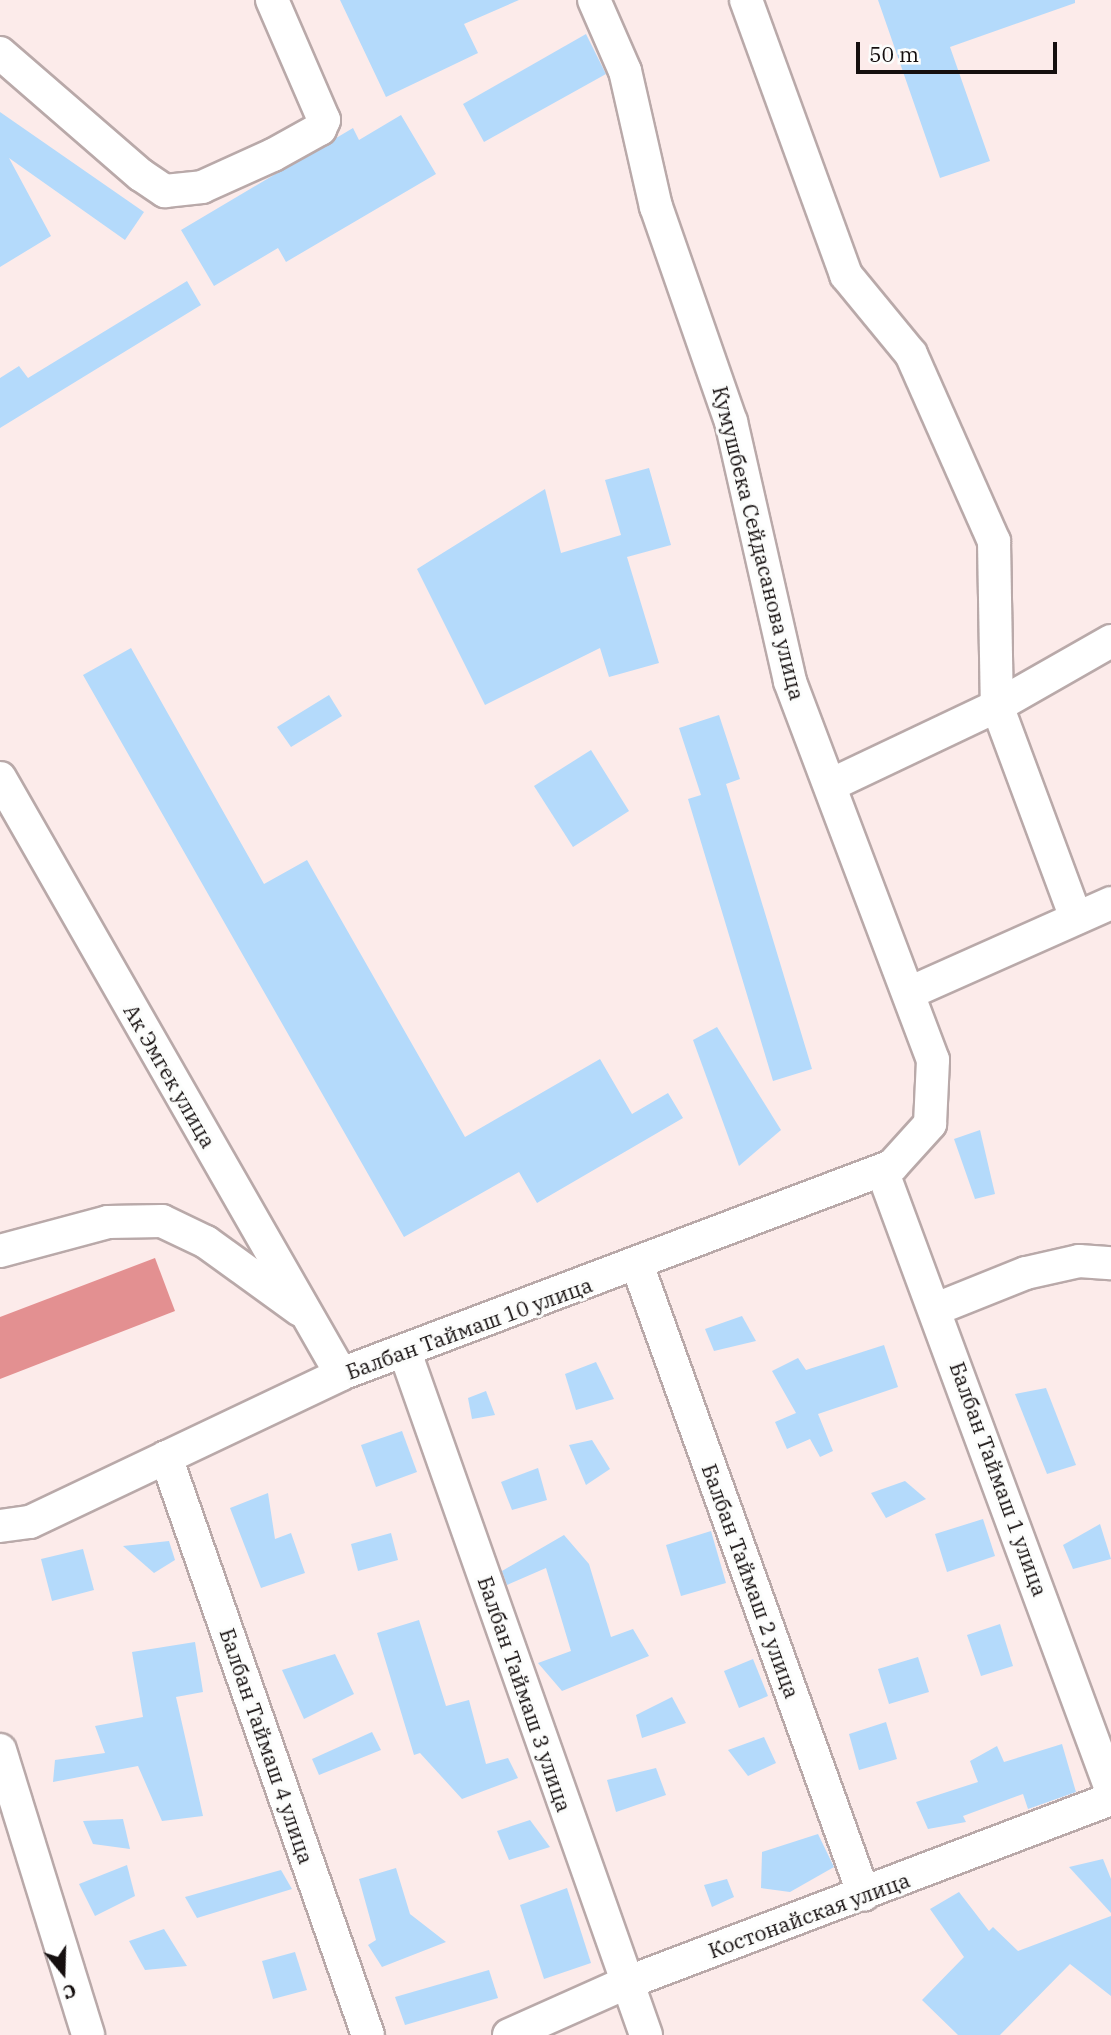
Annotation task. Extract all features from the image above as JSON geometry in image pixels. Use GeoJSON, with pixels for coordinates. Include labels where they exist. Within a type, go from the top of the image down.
{"type":"FeatureCollection","features":[{"type":"Feature","properties":{"kind":"street"},"geometry":{"type":"LineString","coordinates":[[0,53],[141,175],[165,191],[202,187],[308,136],[324,120],[272,0]]}},
{"type":"Feature","properties":{"kind":"street","name":"Кумушбека Сейдасанова улица"},"geometry":{"type":"LineString","coordinates":[[594,0],[625,71],[656,207],[731,422],[790,681],[933,1060],[930,1124]]}},
{"type":"Feature","properties":{"kind":"street"},"geometry":{"type":"LineString","coordinates":[[746,0],[846,275],[911,354],[983,508],[994,541],[997,706],[1076,918]]}},
{"type":"Feature","properties":{"kind":"street"},"geometry":{"type":"LineString","coordinates":[[831,785],[997,706],[1111,642]]}},
{"type":"Feature","properties":{"kind":"street","name":"Ак Эмгек улица"},"geometry":{"type":"LineString","coordinates":[[0,778],[341,1374]]}},
{"type":"Feature","properties":{"kind":"street"},"geometry":{"type":"LineString","coordinates":[[909,993],[1111,903]]}},
{"type":"Feature","properties":{"kind":"street","name":"Балбан Таймаш 10 улица"},"geometry":{"type":"LineString","coordinates":[[0,1526],[30,1522],[341,1374],[638,1267],[882,1170],[930,1124]]}},
{"type":"Feature","properties":{"kind":"street","name":"Балбан Таймаш 1 улица"},"geometry":{"type":"LineString","coordinates":[[882,1170],[936,1309],[1111,1789]]}},
{"type":"Feature","properties":{"kind":"street"},"geometry":{"type":"LineString","coordinates":[[0,1251],[108,1222],[162,1221],[206,1242],[307,1315]]}},
{"type":"Feature","properties":{"kind":"street"},"geometry":{"type":"LineString","coordinates":[[936,1309],[1026,1273],[1079,1261],[1111,1262]]}},
{"type":"Feature","properties":{"kind":"street","name":"Балбан Таймаш 2 улица"},"geometry":{"type":"LineString","coordinates":[[638,1267],[864,1895]]}},
{"type":"Feature","properties":{"kind":"street","name":"Балбан Таймаш 3 улица"},"geometry":{"type":"LineString","coordinates":[[405,1352],[646,2035]]}},
{"type":"Feature","properties":{"kind":"street","name":"Балбан Таймаш 4 улица"},"geometry":{"type":"LineString","coordinates":[[166,1457],[368,2035]]}},
{"type":"Feature","properties":{"kind":"street"},"geometry":{"type":"LineString","coordinates":[[0,1750],[88,2035]]}},
{"type":"Feature","properties":{"kind":"street","name":"Костонайская улица"},"geometry":{"type":"LineString","coordinates":[[509,2035],[626,1983],[864,1895],[1111,1799]]}},
{"type":"Feature","properties":{"kind":"shaded area"},"geometry":{"type":"Polygon","coordinates":[[[155,1258],[175,1311],[0,1379],[0,1317],[155,1258]]]}},
{"type":"Feature","properties":{"kind":"building"},"geometry":{"type":"Polygon","coordinates":[[[340,0],[519,0],[464,24],[478,53],[386,97],[340,0]]]}},
{"type":"Feature","properties":{"kind":"building"},"geometry":{"type":"Polygon","coordinates":[[[878,0],[1075,0],[1075,3],[950,47],[990,161],[940,178],[878,0]]]}},
{"type":"Feature","properties":{"kind":"building"},"geometry":{"type":"Polygon","coordinates":[[[586,34],[606,74],[484,142],[463,104],[586,34]]]}},
{"type":"Feature","properties":{"kind":"building"},"geometry":{"type":"Polygon","coordinates":[[[0,112],[144,212],[125,240],[9,158],[51,236],[0,267],[0,112]]]}},
{"type":"Feature","properties":{"kind":"building"},"geometry":{"type":"Polygon","coordinates":[[[401,115],[436,174],[286,262],[278,248],[214,286],[181,230],[353,128],[359,140],[401,115]]]}},
{"type":"Feature","properties":{"kind":"building"},"geometry":{"type":"Polygon","coordinates":[[[187,281],[201,305],[0,428],[0,378],[19,366],[28,378],[187,281]]]}},
{"type":"Feature","properties":{"kind":"building"},"geometry":{"type":"Polygon","coordinates":[[[649,468],[671,545],[627,557],[659,663],[609,677],[600,648],[485,705],[417,569],[545,489],[561,553],[621,535],[605,480],[649,468]]]}},
{"type":"Feature","properties":{"kind":"building"},"geometry":{"type":"Polygon","coordinates":[[[131,648],[264,884],[307,860],[465,1137],[600,1059],[632,1114],[668,1093],[683,1118],[537,1203],[519,1172],[404,1237],[83,675],[131,648]]]}},
{"type":"Feature","properties":{"kind":"building"},"geometry":{"type":"Polygon","coordinates":[[[329,695],[342,716],[291,747],[277,727],[329,695]]]}},
{"type":"Feature","properties":{"kind":"building"},"geometry":{"type":"Polygon","coordinates":[[[719,715],[740,779],[726,784],[812,1069],[773,1081],[688,799],[701,795],[679,728],[719,715]]]}},
{"type":"Feature","properties":{"kind":"building"},"geometry":{"type":"Polygon","coordinates":[[[591,750],[629,811],[573,847],[534,786],[591,750]]]}},
{"type":"Feature","properties":{"kind":"building"},"geometry":{"type":"Polygon","coordinates":[[[717,1027],[781,1130],[739,1166],[693,1040],[717,1027]]]}},
{"type":"Feature","properties":{"kind":"building"},"geometry":{"type":"Polygon","coordinates":[[[980,1130],[995,1194],[975,1199],[954,1139],[980,1130]]]}},
{"type":"Feature","properties":{"kind":"building"},"geometry":{"type":"Polygon","coordinates":[[[742,1316],[756,1341],[714,1351],[705,1329],[742,1316]]]}},
{"type":"Feature","properties":{"kind":"building"},"geometry":{"type":"Polygon","coordinates":[[[884,1345],[898,1387],[818,1414],[833,1451],[820,1457],[810,1439],[787,1449],[775,1422],[796,1413],[772,1371],[798,1358],[806,1370],[884,1345]]]}},
{"type":"Feature","properties":{"kind":"building"},"geometry":{"type":"Polygon","coordinates":[[[596,1362],[614,1399],[576,1410],[565,1374],[596,1362]]]}},
{"type":"Feature","properties":{"kind":"building"},"geometry":{"type":"Polygon","coordinates":[[[1046,1388],[1076,1465],[1047,1474],[1015,1394],[1046,1388]]]}},
{"type":"Feature","properties":{"kind":"building"},"geometry":{"type":"Polygon","coordinates":[[[486,1391],[495,1415],[472,1419],[468,1398],[486,1391]]]}},
{"type":"Feature","properties":{"kind":"building"},"geometry":{"type":"Polygon","coordinates":[[[402,1431],[417,1472],[376,1487],[361,1445],[402,1431]]]}},
{"type":"Feature","properties":{"kind":"building"},"geometry":{"type":"Polygon","coordinates":[[[592,1440],[610,1469],[586,1485],[569,1445],[592,1440]]]}},
{"type":"Feature","properties":{"kind":"building"},"geometry":{"type":"Polygon","coordinates":[[[538,1468],[547,1500],[512,1510],[501,1482],[538,1468]]]}},
{"type":"Feature","properties":{"kind":"building"},"geometry":{"type":"Polygon","coordinates":[[[905,1481],[926,1499],[886,1518],[871,1493],[905,1481]]]}},
{"type":"Feature","properties":{"kind":"building"},"geometry":{"type":"Polygon","coordinates":[[[268,1493],[275,1539],[291,1533],[305,1573],[261,1588],[230,1508],[268,1493]]]}},
{"type":"Feature","properties":{"kind":"building"},"geometry":{"type":"Polygon","coordinates":[[[983,1519],[995,1556],[947,1572],[935,1534],[983,1519]]]}},
{"type":"Feature","properties":{"kind":"building"},"geometry":{"type":"Polygon","coordinates":[[[1100,1524],[1111,1559],[1073,1569],[1063,1545],[1100,1524]]]}},
{"type":"Feature","properties":{"kind":"building"},"geometry":{"type":"Polygon","coordinates":[[[711,1531],[726,1583],[681,1596],[666,1545],[711,1531]]]}},
{"type":"Feature","properties":{"kind":"building"},"geometry":{"type":"Polygon","coordinates":[[[391,1533],[398,1560],[358,1571],[351,1544],[391,1533]]]}},
{"type":"Feature","properties":{"kind":"building"},"geometry":{"type":"Polygon","coordinates":[[[564,1535],[589,1564],[611,1637],[633,1629],[649,1656],[562,1691],[538,1663],[571,1651],[546,1568],[507,1585],[502,1571],[564,1535]]]}},
{"type":"Feature","properties":{"kind":"building"},"geometry":{"type":"Polygon","coordinates":[[[169,1541],[175,1560],[154,1573],[123,1546],[169,1541]]]}},
{"type":"Feature","properties":{"kind":"building"},"geometry":{"type":"Polygon","coordinates":[[[83,1549],[94,1590],[52,1601],[41,1559],[83,1549]]]}},
{"type":"Feature","properties":{"kind":"building"},"geometry":{"type":"Polygon","coordinates":[[[419,1620],[446,1706],[469,1700],[486,1764],[508,1758],[518,1778],[462,1799],[420,1753],[414,1755],[377,1633],[419,1620]]]}},
{"type":"Feature","properties":{"kind":"building"},"geometry":{"type":"Polygon","coordinates":[[[1000,1624],[1013,1666],[981,1676],[967,1635],[1000,1624]]]}},
{"type":"Feature","properties":{"kind":"building"},"geometry":{"type":"Polygon","coordinates":[[[195,1642],[203,1692],[176,1697],[203,1816],[162,1821],[138,1766],[53,1782],[55,1760],[105,1753],[95,1726],[143,1717],[132,1652],[195,1642]]]}},
{"type":"Feature","properties":{"kind":"building"},"geometry":{"type":"Polygon","coordinates":[[[335,1654],[354,1694],[304,1719],[282,1670],[335,1654]]]}},
{"type":"Feature","properties":{"kind":"building"},"geometry":{"type":"Polygon","coordinates":[[[918,1657],[929,1692],[889,1704],[878,1669],[918,1657]]]}},
{"type":"Feature","properties":{"kind":"building"},"geometry":{"type":"Polygon","coordinates":[[[753,1659],[768,1696],[739,1708],[724,1671],[753,1659]]]}},
{"type":"Feature","properties":{"kind":"building"},"geometry":{"type":"Polygon","coordinates":[[[672,1697],[686,1723],[642,1738],[636,1715],[672,1697]]]}},
{"type":"Feature","properties":{"kind":"building"},"geometry":{"type":"Polygon","coordinates":[[[886,1722],[897,1759],[859,1770],[849,1734],[886,1722]]]}},
{"type":"Feature","properties":{"kind":"building"},"geometry":{"type":"Polygon","coordinates":[[[372,1732],[381,1750],[319,1775],[312,1759],[372,1732]]]}},
{"type":"Feature","properties":{"kind":"building"},"geometry":{"type":"Polygon","coordinates":[[[764,1737],[776,1763],[748,1776],[728,1750],[764,1737]]]}},
{"type":"Feature","properties":{"kind":"building"},"geometry":{"type":"Polygon","coordinates":[[[1062,1744],[1076,1792],[1028,1809],[1023,1794],[963,1816],[966,1822],[928,1829],[916,1802],[978,1782],[970,1761],[997,1746],[1004,1762],[1062,1744]]]}},
{"type":"Feature","properties":{"kind":"building"},"geometry":{"type":"Polygon","coordinates":[[[656,1768],[666,1795],[616,1812],[607,1780],[656,1768]]]}},
{"type":"Feature","properties":{"kind":"building"},"geometry":{"type":"Polygon","coordinates":[[[123,1819],[130,1849],[93,1844],[83,1821],[123,1819]]]}},
{"type":"Feature","properties":{"kind":"building"},"geometry":{"type":"Polygon","coordinates":[[[530,1820],[550,1847],[509,1860],[497,1831],[530,1820]]]}},
{"type":"Feature","properties":{"kind":"building"},"geometry":{"type":"Polygon","coordinates":[[[818,1834],[834,1867],[790,1892],[761,1888],[762,1852],[818,1834]]]}},
{"type":"Feature","properties":{"kind":"building"},"geometry":{"type":"Polygon","coordinates":[[[1103,1859],[1111,1879],[1111,1913],[1069,1867],[1103,1859]]]}},
{"type":"Feature","properties":{"kind":"building"},"geometry":{"type":"Polygon","coordinates":[[[127,1865],[135,1896],[95,1916],[79,1884],[127,1865]]]}},
{"type":"Feature","properties":{"kind":"building"},"geometry":{"type":"Polygon","coordinates":[[[396,1868],[410,1914],[446,1942],[382,1967],[368,1945],[376,1940],[359,1879],[396,1868]]]}},
{"type":"Feature","properties":{"kind":"building"},"geometry":{"type":"Polygon","coordinates":[[[281,1870],[292,1889],[197,1918],[185,1897],[281,1870]]]}},
{"type":"Feature","properties":{"kind":"building"},"geometry":{"type":"Polygon","coordinates":[[[727,1879],[734,1897],[712,1907],[704,1885],[727,1879]]]}},
{"type":"Feature","properties":{"kind":"building"},"geometry":{"type":"Polygon","coordinates":[[[567,1888],[591,1963],[544,1979],[520,1905],[567,1888]]]}},
{"type":"Feature","properties":{"kind":"building"},"geometry":{"type":"Polygon","coordinates":[[[959,1892],[989,1931],[993,1927],[1018,1951],[1111,1916],[1111,1996],[1070,1964],[1000,2035],[958,2035],[922,2000],[964,1957],[930,1909],[959,1892]]]}},
{"type":"Feature","properties":{"kind":"building"},"geometry":{"type":"Polygon","coordinates":[[[164,1929],[187,1966],[145,1970],[129,1941],[164,1929]]]}},
{"type":"Feature","properties":{"kind":"building"},"geometry":{"type":"Polygon","coordinates":[[[295,1952],[307,1990],[273,1999],[262,1961],[295,1952]]]}},
{"type":"Feature","properties":{"kind":"building"},"geometry":{"type":"Polygon","coordinates":[[[489,1970],[498,1998],[405,2025],[395,1997],[489,1970]]]}}]}
